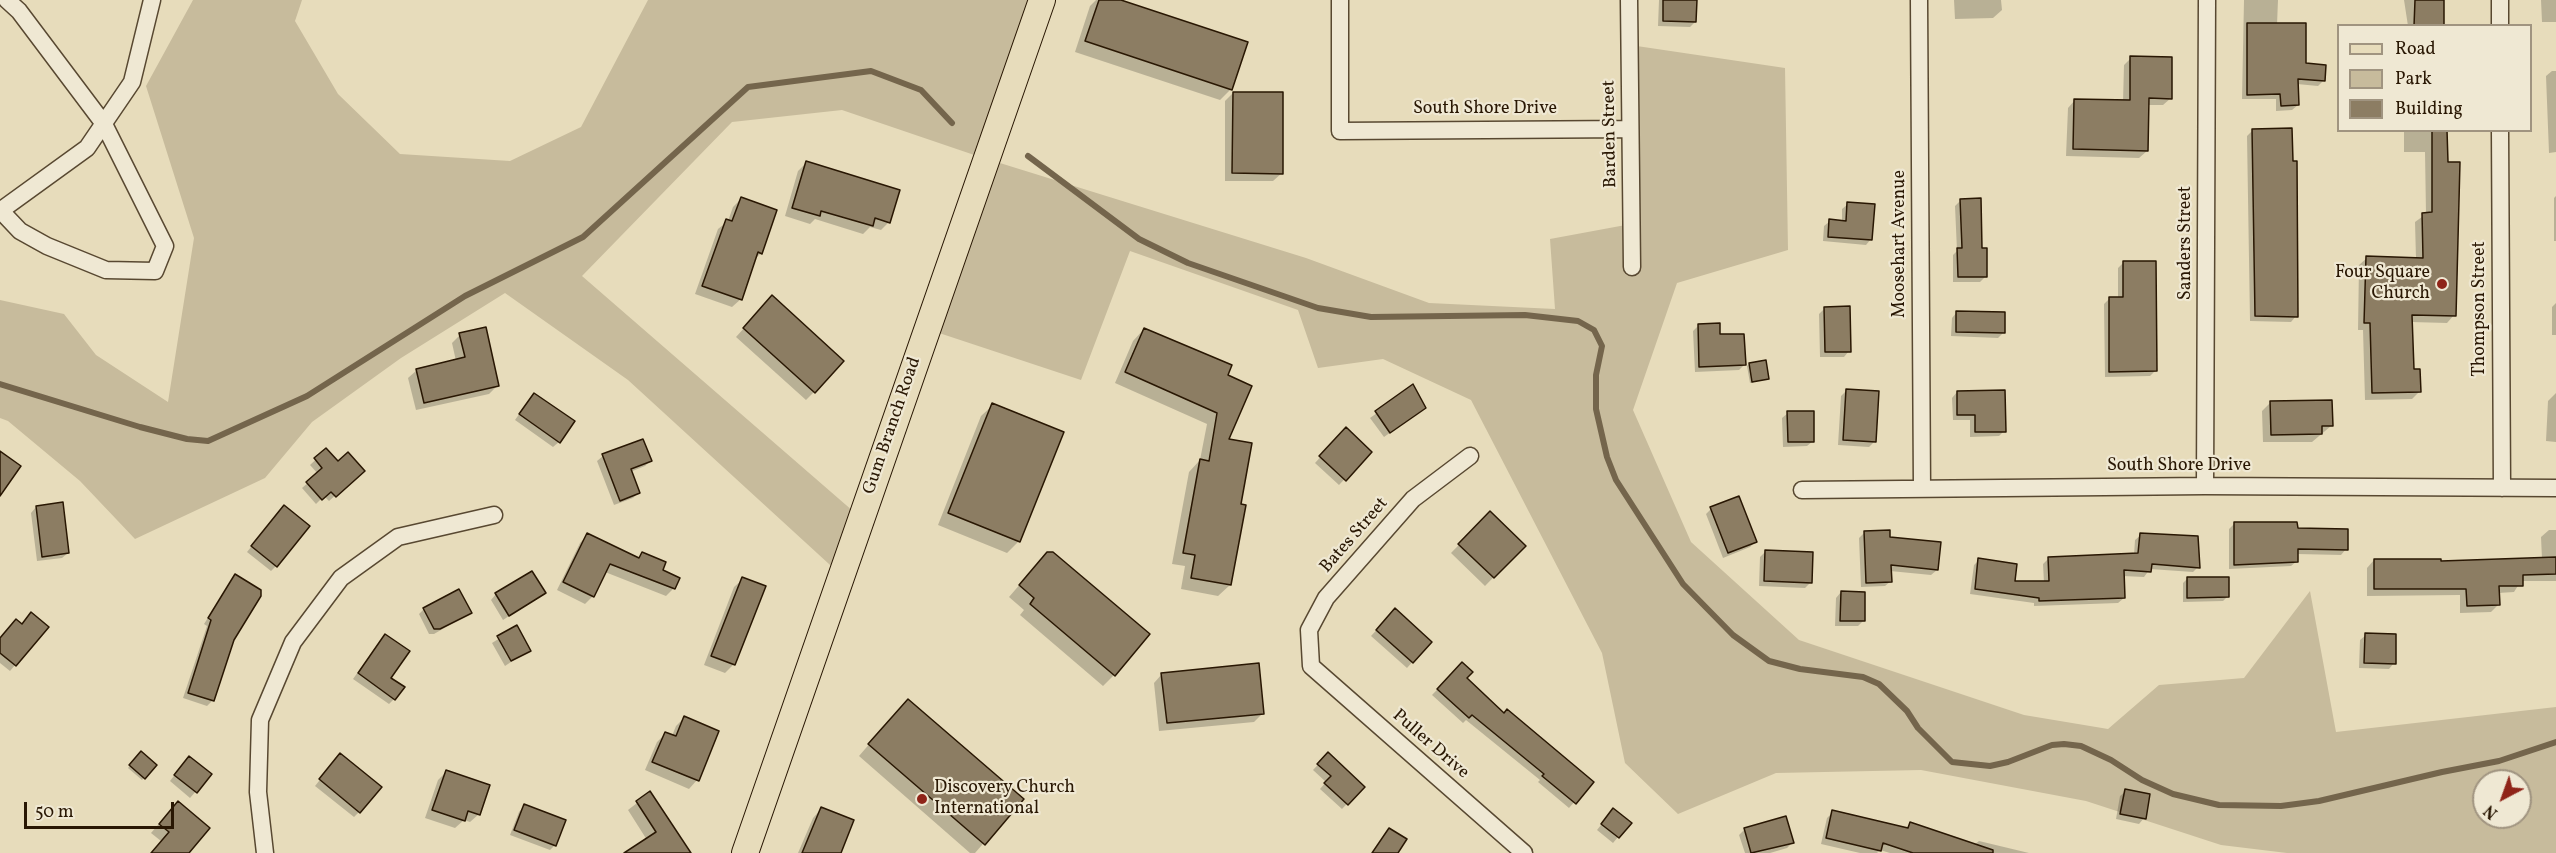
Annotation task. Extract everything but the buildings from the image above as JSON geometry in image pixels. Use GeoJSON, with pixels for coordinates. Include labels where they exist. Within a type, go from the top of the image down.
{"type":"FeatureCollection","features":[{"type":"Feature","properties":{"kind":"main road","name":"Gum Branch Road"},"geometry":{"type":"LineString","coordinates":[[745,853],[1042,0]]}},
{"type":"Feature","properties":{"kind":"street"},"geometry":{"type":"LineString","coordinates":[[7,0],[19,11],[104,124],[165,246],[155,271],[106,270],[47,246],[20,231],[1,211],[87,148],[104,124],[132,82],[152,0]]}},
{"type":"Feature","properties":{"kind":"street","name":"South Shore Drive"},"geometry":{"type":"LineString","coordinates":[[1340,0],[1340,130],[1630,129]]}},
{"type":"Feature","properties":{"kind":"street","name":"Barden Street"},"geometry":{"type":"LineString","coordinates":[[1629,0],[1632,267]]}},
{"type":"Feature","properties":{"kind":"street","name":"Moosehart Avenue"},"geometry":{"type":"LineString","coordinates":[[1919,0],[1922,488]]}},
{"type":"Feature","properties":{"kind":"street","name":"Sanders Street"},"geometry":{"type":"LineString","coordinates":[[2205,486],[2207,0]]}},
{"type":"Feature","properties":{"kind":"street"},"geometry":{"type":"LineString","coordinates":[[2499,0],[2500,24]]}},
{"type":"Feature","properties":{"kind":"street","name":"Thompson Street"},"geometry":{"type":"LineString","coordinates":[[2500,132],[2502,488]]}},
{"type":"Feature","properties":{"kind":"street","name":"Bates Street"},"geometry":{"type":"LineString","coordinates":[[1311,666],[1309,630],[1326,598],[1413,499],[1470,456]]}},
{"type":"Feature","properties":{"kind":"street","name":"South Shore Drive"},"geometry":{"type":"LineString","coordinates":[[1802,490],[2205,486],[2556,488]]}},
{"type":"Feature","properties":{"kind":"street"},"geometry":{"type":"LineString","coordinates":[[265,853],[258,792],[260,720],[293,642],[341,578],[398,537],[494,515]]}},
{"type":"Feature","properties":{"kind":"street","name":"Puller Drive"},"geometry":{"type":"LineString","coordinates":[[1311,666],[1524,853]]}},
{"type":"Feature","properties":{"kind":"green space"},"geometry":{"type":"Polygon","coordinates":[[[193,0],[302,0],[295,21],[338,94],[400,154],[510,161],[581,127],[648,0],[1042,0],[987,159],[1306,258],[1429,303],[1555,309],[1550,239],[1631,224],[1630,45],[1785,68],[1788,250],[1677,283],[1633,410],[1691,542],[1799,640],[2024,715],[2108,729],[2159,685],[2244,678],[2310,591],[2336,732],[2556,707],[2556,853],[2287,853],[2221,845],[2086,801],[1921,770],[1776,773],[1678,814],[1625,763],[1602,653],[1471,400],[1383,359],[1318,368],[1298,310],[1130,251],[1081,380],[927,329],[986,159],[842,110],[732,122],[582,276],[861,518],[841,575],[628,380],[505,293],[401,358],[312,422],[265,478],[135,539],[80,481],[8,421],[0,418],[0,300],[64,314],[96,355],[168,402],[194,238],[146,86],[193,0]]]}},
{"type":"Feature","properties":{"kind":"waterway"},"geometry":{"type":"LineString","coordinates":[[0,384],[140,427],[187,439],[208,441],[307,396],[465,296],[583,237],[748,87],[871,71],[921,90],[952,123]]}},
{"type":"Feature","properties":{"kind":"waterway"},"geometry":{"type":"LineString","coordinates":[[1028,156],[1139,239],[1188,263],[1318,308],[1371,317],[1525,315],[1578,321],[1594,330],[1602,346],[1596,375],[1596,409],[1607,457],[1616,480],[1683,584],[1733,635],[1769,661],[1800,669],[1863,677],[1879,684],[1907,711],[1918,728],[1952,762],[1990,766],[2008,762],[2052,745],[2081,746],[2111,760],[2142,780],[2173,794],[2219,805],[2281,806],[2319,801],[2499,761],[2556,742]]}},
{"type":"Feature","properties":{"kind":"place","name":"Four Square Church"},"geometry":{"type":"Point","coordinates":[2442,284]}},
{"type":"Feature","properties":{"kind":"place","name":"Discovery Church International"},"geometry":{"type":"Point","coordinates":[922,799]}}]}
